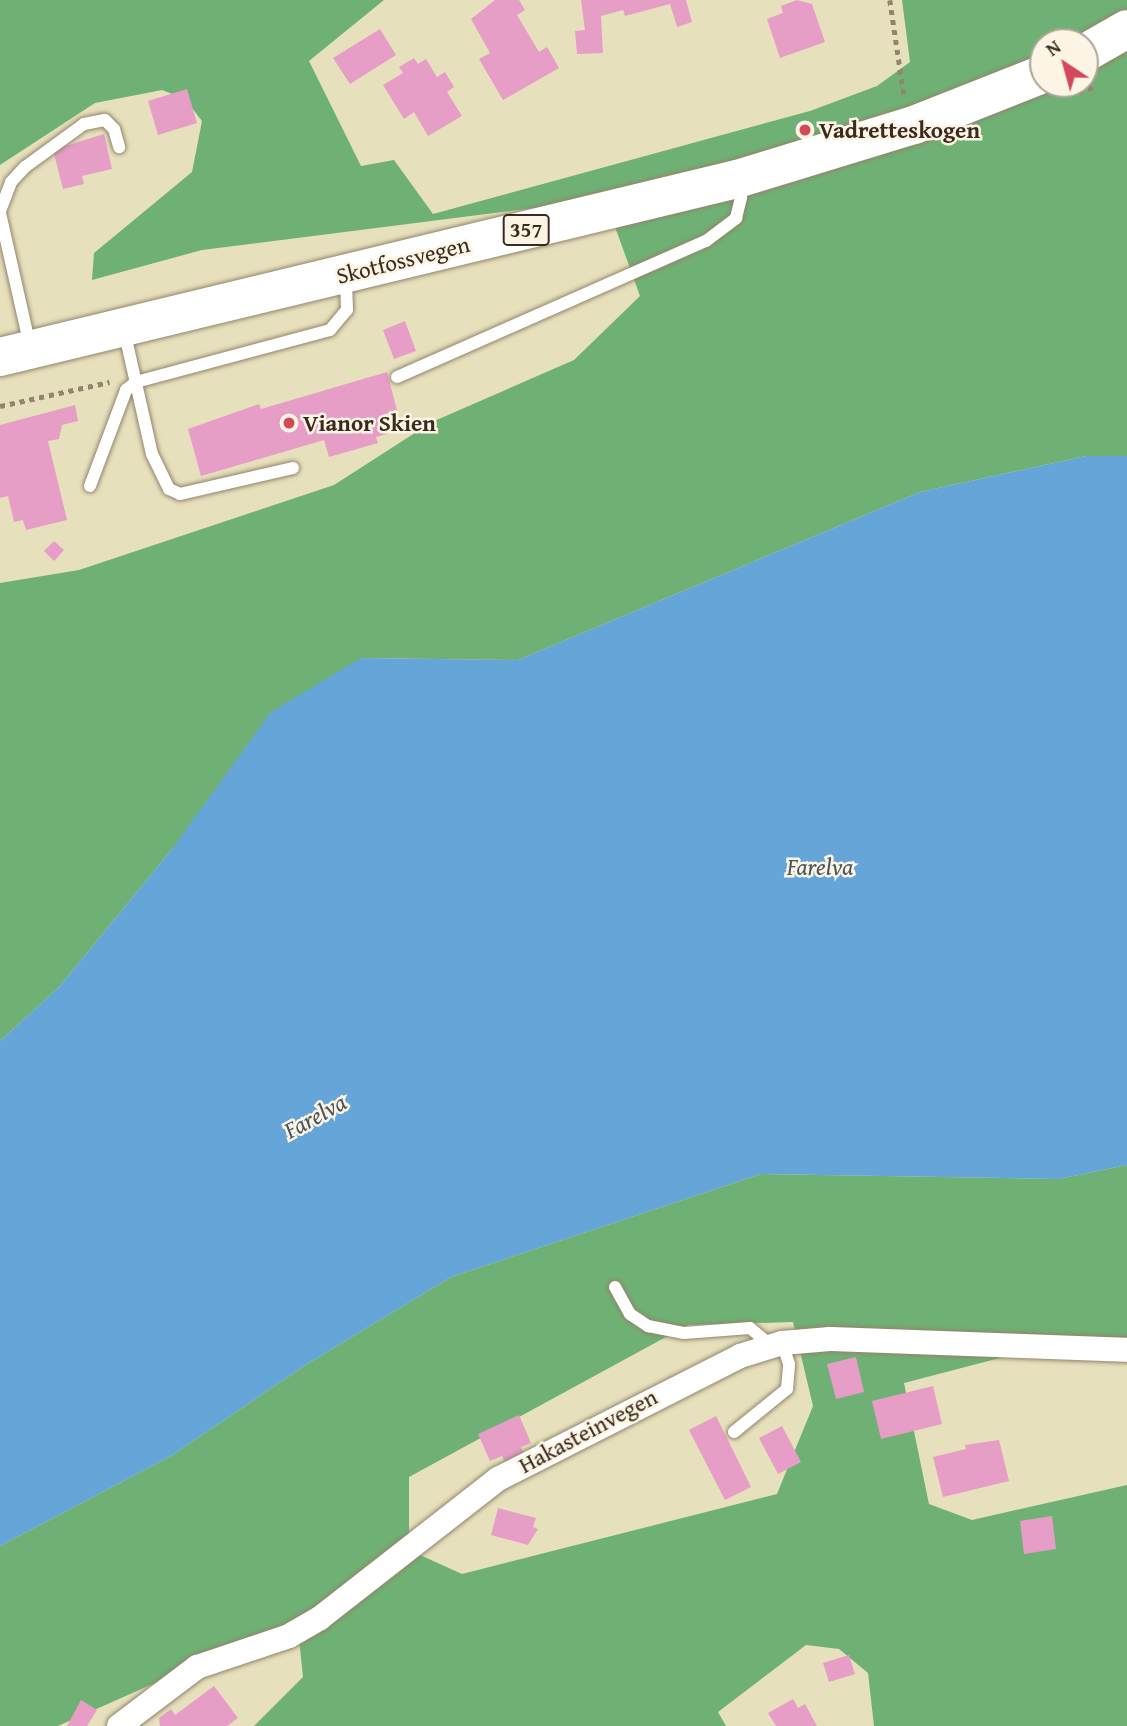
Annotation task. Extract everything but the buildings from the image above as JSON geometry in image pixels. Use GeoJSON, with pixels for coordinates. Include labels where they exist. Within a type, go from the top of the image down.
{"type":"FeatureCollection","features":[{"type":"Feature","properties":{"kind":"main road"},"geometry":{"type":"LineString","coordinates":[[1099,45],[1127,29]]}},
{"type":"Feature","properties":{"kind":"main road","name":"Skotfossvegen"},"geometry":{"type":"LineString","coordinates":[[15,354],[737,179],[914,125],[1029,80]]}},
{"type":"Feature","properties":{"kind":"street","name":"Hakasteinvegen"},"geometry":{"type":"LineString","coordinates":[[119,1726],[197,1667],[289,1636],[320,1618],[457,1508],[528,1461],[686,1380],[776,1344],[830,1339],[1127,1350]]}},
{"type":"Feature","properties":{"kind":"lane"},"geometry":{"type":"LineString","coordinates":[[15,354],[0,212],[11,182],[25,167],[84,124],[105,120],[114,129],[119,147]]}},
{"type":"Feature","properties":{"kind":"lane"},"geometry":{"type":"LineString","coordinates":[[397,377],[706,241],[736,218],[741,198],[737,179]]}},
{"type":"Feature","properties":{"kind":"lane"},"geometry":{"type":"LineString","coordinates":[[90,486],[126,390],[135,379],[330,330],[347,310],[346,274]]}},
{"type":"Feature","properties":{"kind":"lane"},"geometry":{"type":"LineString","coordinates":[[123,327],[152,454],[169,489],[180,494],[293,468]]}},
{"type":"Feature","properties":{"kind":"lane"},"geometry":{"type":"LineString","coordinates":[[615,1287],[630,1314],[648,1326],[684,1334],[750,1328],[776,1344],[789,1364],[787,1389],[734,1432]]}},
{"type":"Feature","properties":{"kind":"path"},"geometry":{"type":"LineString","coordinates":[[890,0],[905,96]]}},
{"type":"Feature","properties":{"kind":"path"},"geometry":{"type":"LineString","coordinates":[[898,97],[917,91]]}},
{"type":"Feature","properties":{"kind":"path"},"geometry":{"type":"LineString","coordinates":[[0,406],[135,379]]}},
{"type":"Feature","properties":{"kind":"green space"},"geometry":{"type":"Polygon","coordinates":[[[0,0],[384,0],[309,61],[361,166],[394,160],[433,214],[810,111],[877,86],[910,62],[902,0],[1127,0],[1127,456],[1086,456],[920,492],[518,660],[361,658],[172,849],[59,987],[0,1041],[0,583],[79,570],[334,485],[432,422],[574,360],[640,296],[605,199],[202,250],[92,280],[94,253],[192,172],[202,121],[185,99],[162,90],[95,103],[0,165],[0,0]]]}},
{"type":"Feature","properties":{"kind":"green space"},"geometry":{"type":"Polygon","coordinates":[[[1127,1165],[1127,1343],[1027,1351],[904,1383],[929,1504],[972,1520],[1127,1485],[1127,1726],[874,1726],[868,1673],[839,1649],[806,1645],[718,1712],[726,1726],[254,1726],[303,1677],[297,1620],[58,1726],[0,1726],[0,1546],[171,1456],[307,1364],[451,1277],[761,1174],[1059,1179],[1127,1165]],[[793,1322],[688,1325],[409,1477],[409,1550],[462,1574],[777,1494],[813,1406],[793,1322]]]}},
{"type":"Feature","properties":{"kind":"water","name":"Farelva"},"geometry":{"type":"Polygon","coordinates":[[[1086,456],[1127,456],[1127,1165],[1059,1179],[761,1174],[451,1277],[307,1364],[171,1456],[0,1546],[0,1041],[59,987],[172,849],[271,712],[361,658],[518,660],[920,492],[1086,456]]]}},
{"type":"Feature","properties":{"kind":"place","name":"Vadretteskogen"},"geometry":{"type":"Point","coordinates":[805,130]}},
{"type":"Feature","properties":{"kind":"place","name":"Vianor Skien"},"geometry":{"type":"Point","coordinates":[289,423]}}]}
